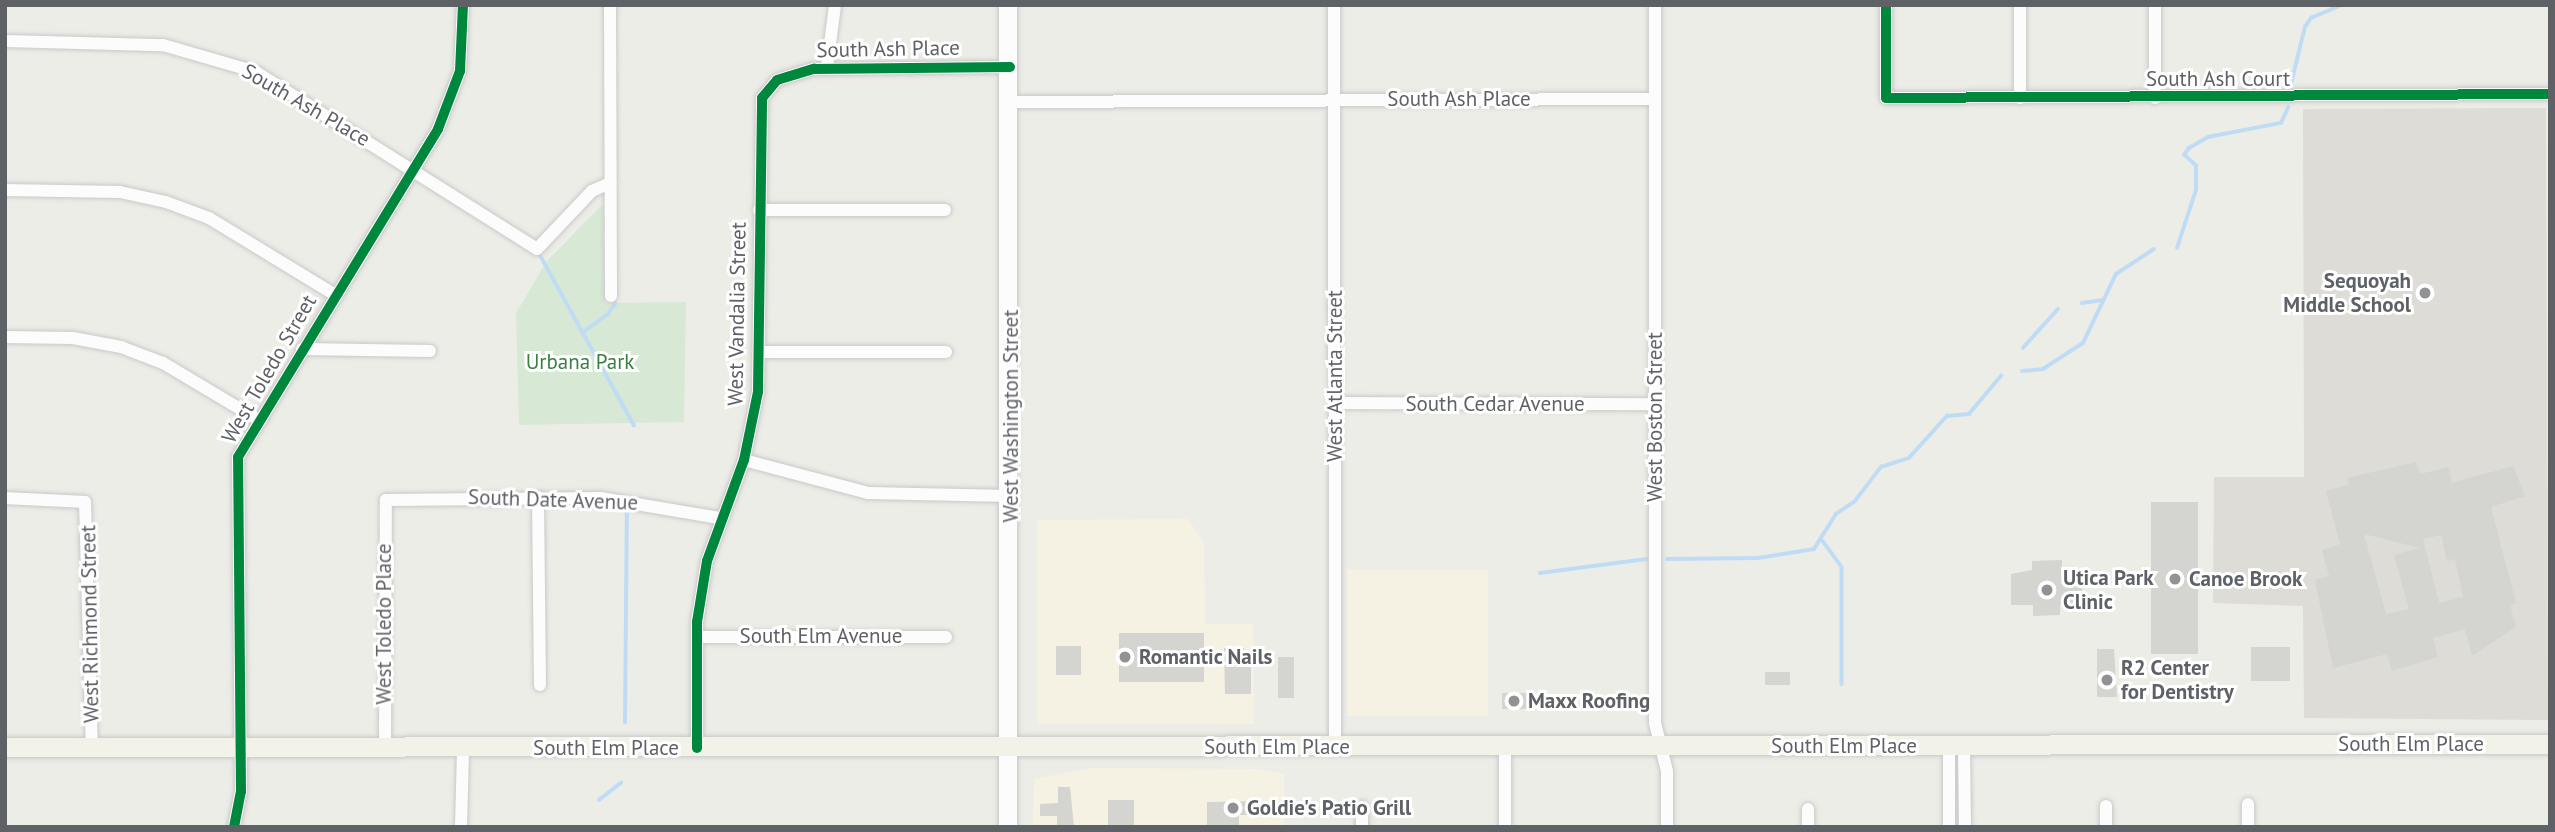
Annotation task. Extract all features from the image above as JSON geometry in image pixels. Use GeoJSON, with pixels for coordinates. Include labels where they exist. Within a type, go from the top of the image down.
{"type":"FeatureCollection","features":[{"type":"Feature","properties":{"kind":"main road","name":"West Washington Street"},"geometry":{"type":"LineString","coordinates":[[1008,5],[1011,496],[1008,827]]}},
{"type":"Feature","properties":{"kind":"main road","name":"South Elm Place"},"geometry":{"type":"LineString","coordinates":[[5,747],[1010,748],[2550,744]]}},
{"type":"Feature","properties":{"kind":"street","name":"West Toledo Street"},"geometry":{"type":"LineString","coordinates":[[234,827],[241,792],[235,481],[242,446],[414,170],[457,83],[463,5]]}},
{"type":"Feature","properties":{"kind":"street"},"geometry":{"type":"LineString","coordinates":[[610,5],[611,296]]}},
{"type":"Feature","properties":{"kind":"street"},"geometry":{"type":"LineString","coordinates":[[827,67],[835,5]]}},
{"type":"Feature","properties":{"kind":"street","name":"West Atlanta Street"},"geometry":{"type":"LineString","coordinates":[[1334,5],[1335,746]]}},
{"type":"Feature","properties":{"kind":"street","name":"West Boston Street"},"geometry":{"type":"LineString","coordinates":[[1655,5],[1656,723],[1661,747],[1667,827]]}},
{"type":"Feature","properties":{"kind":"street","name":"South Ash Court"},"geometry":{"type":"LineString","coordinates":[[1886,5],[1886,98],[2550,94]]}},
{"type":"Feature","properties":{"kind":"street"},"geometry":{"type":"LineString","coordinates":[[2020,5],[2020,98]]}},
{"type":"Feature","properties":{"kind":"street"},"geometry":{"type":"LineString","coordinates":[[2155,5],[2155,98]]}},
{"type":"Feature","properties":{"kind":"street","name":"South Ash Place"},"geometry":{"type":"LineString","coordinates":[[5,41],[135,42],[227,61],[286,89],[537,249],[592,191],[610,183]]}},
{"type":"Feature","properties":{"kind":"street","name":"South Ash Place"},"geometry":{"type":"LineString","coordinates":[[771,86],[788,74],[827,67],[1010,67]]}},
{"type":"Feature","properties":{"kind":"street","name":"West Vandalia Street"},"geometry":{"type":"LineString","coordinates":[[697,748],[697,637],[719,518],[744,460],[760,352],[759,108],[771,86]]}},
{"type":"Feature","properties":{"kind":"street","name":"South Ash Place"},"geometry":{"type":"LineString","coordinates":[[1010,102],[1655,99]]}},
{"type":"Feature","properties":{"kind":"street"},"geometry":{"type":"LineString","coordinates":[[5,190],[120,192],[166,202],[209,218],[335,295]]}},
{"type":"Feature","properties":{"kind":"street"},"geometry":{"type":"LineString","coordinates":[[759,210],[945,210]]}},
{"type":"Feature","properties":{"kind":"street"},"geometry":{"type":"LineString","coordinates":[[5,337],[73,338],[121,347],[163,363],[257,419]]}},
{"type":"Feature","properties":{"kind":"street"},"geometry":{"type":"LineString","coordinates":[[302,349],[430,351]]}},
{"type":"Feature","properties":{"kind":"street"},"geometry":{"type":"LineString","coordinates":[[760,352],[946,352]]}},
{"type":"Feature","properties":{"kind":"street","name":"South Cedar Avenue"},"geometry":{"type":"LineString","coordinates":[[1335,403],[1655,404]]}},
{"type":"Feature","properties":{"kind":"street"},"geometry":{"type":"LineString","coordinates":[[744,460],[868,493],[1011,496]]}},
{"type":"Feature","properties":{"kind":"street"},"geometry":{"type":"LineString","coordinates":[[538,497],[540,685]]}},
{"type":"Feature","properties":{"kind":"street","name":"South Date Avenue"},"geometry":{"type":"LineString","coordinates":[[386,500],[538,497],[632,501],[719,518]]}},
{"type":"Feature","properties":{"kind":"street","name":"West Richmond Street"},"geometry":{"type":"LineString","coordinates":[[5,498],[85,502],[92,747]]}},
{"type":"Feature","properties":{"kind":"street","name":"West Toledo Place"},"geometry":{"type":"LineString","coordinates":[[385,747],[386,500]]}},
{"type":"Feature","properties":{"kind":"street","name":"South Elm Avenue"},"geometry":{"type":"LineString","coordinates":[[697,637],[946,637]]}},
{"type":"Feature","properties":{"kind":"street"},"geometry":{"type":"LineString","coordinates":[[1949,827],[1957,746]]}},
{"type":"Feature","properties":{"kind":"street"},"geometry":{"type":"LineString","coordinates":[[1957,746],[1965,827]]}},
{"type":"Feature","properties":{"kind":"street"},"geometry":{"type":"LineString","coordinates":[[1505,747],[1505,827]]}},
{"type":"Feature","properties":{"kind":"street"},"geometry":{"type":"LineString","coordinates":[[461,827],[463,748]]}},
{"type":"Feature","properties":{"kind":"street"},"geometry":{"type":"LineString","coordinates":[[2248,804],[2248,827]]}},
{"type":"Feature","properties":{"kind":"street"},"geometry":{"type":"LineString","coordinates":[[2106,806],[2106,827]]}},
{"type":"Feature","properties":{"kind":"street"},"geometry":{"type":"LineString","coordinates":[[1362,807],[1362,827]]}},
{"type":"Feature","properties":{"kind":"street"},"geometry":{"type":"LineString","coordinates":[[1808,809],[1808,827]]}},
{"type":"Feature","properties":{"kind":"shaded area","name":"Sequoyah Middle School"},"geometry":{"type":"Polygon","coordinates":[[[2546,108],[2548,720],[2304,718],[2303,606],[2213,603],[2214,477],[2304,477],[2303,109],[2546,108]]]}},
{"type":"Feature","properties":{"kind":"shaded area"},"geometry":{"type":"Polygon","coordinates":[[[1188,519],[1204,543],[1205,624],[1253,624],[1254,724],[1037,724],[1037,520],[1188,519]]]}},
{"type":"Feature","properties":{"kind":"shaded area"},"geometry":{"type":"Polygon","coordinates":[[[1347,570],[1488,570],[1488,716],[1347,716],[1347,570]]]}},
{"type":"Feature","properties":{"kind":"shaded area"},"geometry":{"type":"Polygon","coordinates":[[[1092,768],[1256,769],[1284,774],[1284,827],[1033,827],[1034,779],[1092,768]]]}},
{"type":"Feature","properties":{"kind":"green space","name":"Urbana Park"},"geometry":{"type":"Polygon","coordinates":[[[603,204],[605,303],[686,302],[684,422],[519,425],[516,313],[546,262],[603,204]]]}},
{"type":"Feature","properties":{"kind":"building"},"geometry":{"type":"Polygon","coordinates":[[[2416,462],[2420,474],[2448,467],[2452,483],[2513,466],[2525,496],[2491,507],[2516,603],[2510,605],[2516,627],[2472,656],[2465,629],[2433,638],[2438,657],[2392,671],[2387,654],[2333,668],[2315,580],[2329,576],[2322,550],[2340,544],[2326,491],[2349,484],[2347,478],[2416,462]],[[2364,534],[2386,614],[2409,609],[2394,555],[2420,548],[2364,534]],[[2441,535],[2423,539],[2439,603],[2463,597],[2455,559],[2447,561],[2441,535]]]}},
{"type":"Feature","properties":{"kind":"building","name":"Canoe Brook"},"geometry":{"type":"Polygon","coordinates":[[[2151,502],[2198,502],[2198,654],[2151,654],[2151,502]]]}},
{"type":"Feature","properties":{"kind":"building","name":"Utica Park Clinic"},"geometry":{"type":"Polygon","coordinates":[[[2062,560],[2062,574],[2082,574],[2082,605],[2060,605],[2060,615],[2033,616],[2033,605],[2011,605],[2011,574],[2032,570],[2032,561],[2062,560]]]}},
{"type":"Feature","properties":{"kind":"building"},"geometry":{"type":"Polygon","coordinates":[[[1119,633],[1204,633],[1204,682],[1119,682],[1119,633]]]}},
{"type":"Feature","properties":{"kind":"building"},"geometry":{"type":"Polygon","coordinates":[[[1056,646],[1081,646],[1081,675],[1056,675],[1056,646]]]}},
{"type":"Feature","properties":{"kind":"building"},"geometry":{"type":"Polygon","coordinates":[[[2251,647],[2290,647],[2290,681],[2251,681],[2251,647]]]}},
{"type":"Feature","properties":{"kind":"building"},"geometry":{"type":"Polygon","coordinates":[[[1224,648],[1244,648],[1245,660],[1251,660],[1251,694],[1225,694],[1224,648]]]}},
{"type":"Feature","properties":{"kind":"building","name":"R2 Center for Dentistry"},"geometry":{"type":"Polygon","coordinates":[[[2097,649],[2114,649],[2117,697],[2097,697],[2097,649]]]}},
{"type":"Feature","properties":{"kind":"building"},"geometry":{"type":"Polygon","coordinates":[[[1278,657],[1294,657],[1294,698],[1278,698],[1278,657]]]}},
{"type":"Feature","properties":{"kind":"building"},"geometry":{"type":"Polygon","coordinates":[[[1765,672],[1790,672],[1790,685],[1765,685],[1765,672]]]}},
{"type":"Feature","properties":{"kind":"building","name":"Maxx Roofing"},"geometry":{"type":"Polygon","coordinates":[[[1502,693],[1527,693],[1527,709],[1502,709],[1502,693]]]}},
{"type":"Feature","properties":{"kind":"building"},"geometry":{"type":"Polygon","coordinates":[[[1058,787],[1070,787],[1074,827],[1057,827],[1057,816],[1040,816],[1040,804],[1058,803],[1058,787]]]}},
{"type":"Feature","properties":{"kind":"building"},"geometry":{"type":"Polygon","coordinates":[[[1108,800],[1134,800],[1134,827],[1108,827],[1108,800]]]}},
{"type":"Feature","properties":{"kind":"building","name":"Goldie's Patio Grill"},"geometry":{"type":"Polygon","coordinates":[[[1260,801],[1260,815],[1239,815],[1239,827],[1207,827],[1207,802],[1260,801]]]}},
{"type":"Feature","properties":{"kind":"waterway"},"geometry":{"type":"LineString","coordinates":[[2291,84],[2305,27],[2311,18],[2341,5]]}},
{"type":"Feature","properties":{"kind":"waterway"},"geometry":{"type":"LineString","coordinates":[[2177,248],[2196,190],[2196,166],[2184,155],[2189,148],[2208,137],[2281,123],[2288,108]]}},
{"type":"Feature","properties":{"kind":"waterway"},"geometry":{"type":"LineString","coordinates":[[2022,371],[2043,369],[2083,343],[2116,274],[2154,249]]}},
{"type":"Feature","properties":{"kind":"waterway"},"geometry":{"type":"LineString","coordinates":[[538,251],[634,425]]}},
{"type":"Feature","properties":{"kind":"waterway"},"geometry":{"type":"LineString","coordinates":[[582,333],[608,314],[615,304],[613,298]]}},
{"type":"Feature","properties":{"kind":"waterway"},"geometry":{"type":"LineString","coordinates":[[2082,303],[2104,300]]}},
{"type":"Feature","properties":{"kind":"waterway"},"geometry":{"type":"LineString","coordinates":[[2023,348],[2058,309]]}},
{"type":"Feature","properties":{"kind":"waterway"},"geometry":{"type":"LineString","coordinates":[[1667,559],[1758,558],[1814,549],[1836,514],[1855,501],[1881,467],[1909,458],[1947,416],[1969,414],[2001,376]]}},
{"type":"Feature","properties":{"kind":"waterway"},"geometry":{"type":"LineString","coordinates":[[625,723],[627,510]]}},
{"type":"Feature","properties":{"kind":"waterway"},"geometry":{"type":"LineString","coordinates":[[1823,541],[1842,567],[1842,684]]}},
{"type":"Feature","properties":{"kind":"waterway"},"geometry":{"type":"LineString","coordinates":[[1540,573],[1646,559]]}},
{"type":"Feature","properties":{"kind":"waterway"},"geometry":{"type":"LineString","coordinates":[[599,800],[621,783]]}},
{"type":"Feature","properties":{"kind":"cycle path"},"geometry":{"type":"LineString","coordinates":[[234,827],[241,792],[238,457],[438,129],[460,71],[463,5]]}},
{"type":"Feature","properties":{"kind":"cycle path"},"geometry":{"type":"LineString","coordinates":[[1886,5],[1886,98],[2550,94]]}},
{"type":"Feature","properties":{"kind":"cycle path"},"geometry":{"type":"LineString","coordinates":[[697,748],[697,622],[707,561],[744,460],[758,392],[762,98],[777,80],[814,69],[1010,67]]}},
{"type":"Feature","properties":{"kind":"place","name":"Sequoyah Middle School"},"geometry":{"type":"Point","coordinates":[2425,293]}},
{"type":"Feature","properties":{"kind":"place","name":"Canoe Brook"},"geometry":{"type":"Point","coordinates":[2175,579]}},
{"type":"Feature","properties":{"kind":"place","name":"Utica Park Clinic"},"geometry":{"type":"Point","coordinates":[2047,590]}},
{"type":"Feature","properties":{"kind":"place","name":"Romantic Nails"},"geometry":{"type":"Point","coordinates":[1125,657]}},
{"type":"Feature","properties":{"kind":"place","name":"R2 Center for Dentistry"},"geometry":{"type":"Point","coordinates":[2107,680]}},
{"type":"Feature","properties":{"kind":"place","name":"Maxx Roofing"},"geometry":{"type":"Point","coordinates":[1514,701]}},
{"type":"Feature","properties":{"kind":"place","name":"Goldie's Patio Grill"},"geometry":{"type":"Point","coordinates":[1233,808]}}]}
